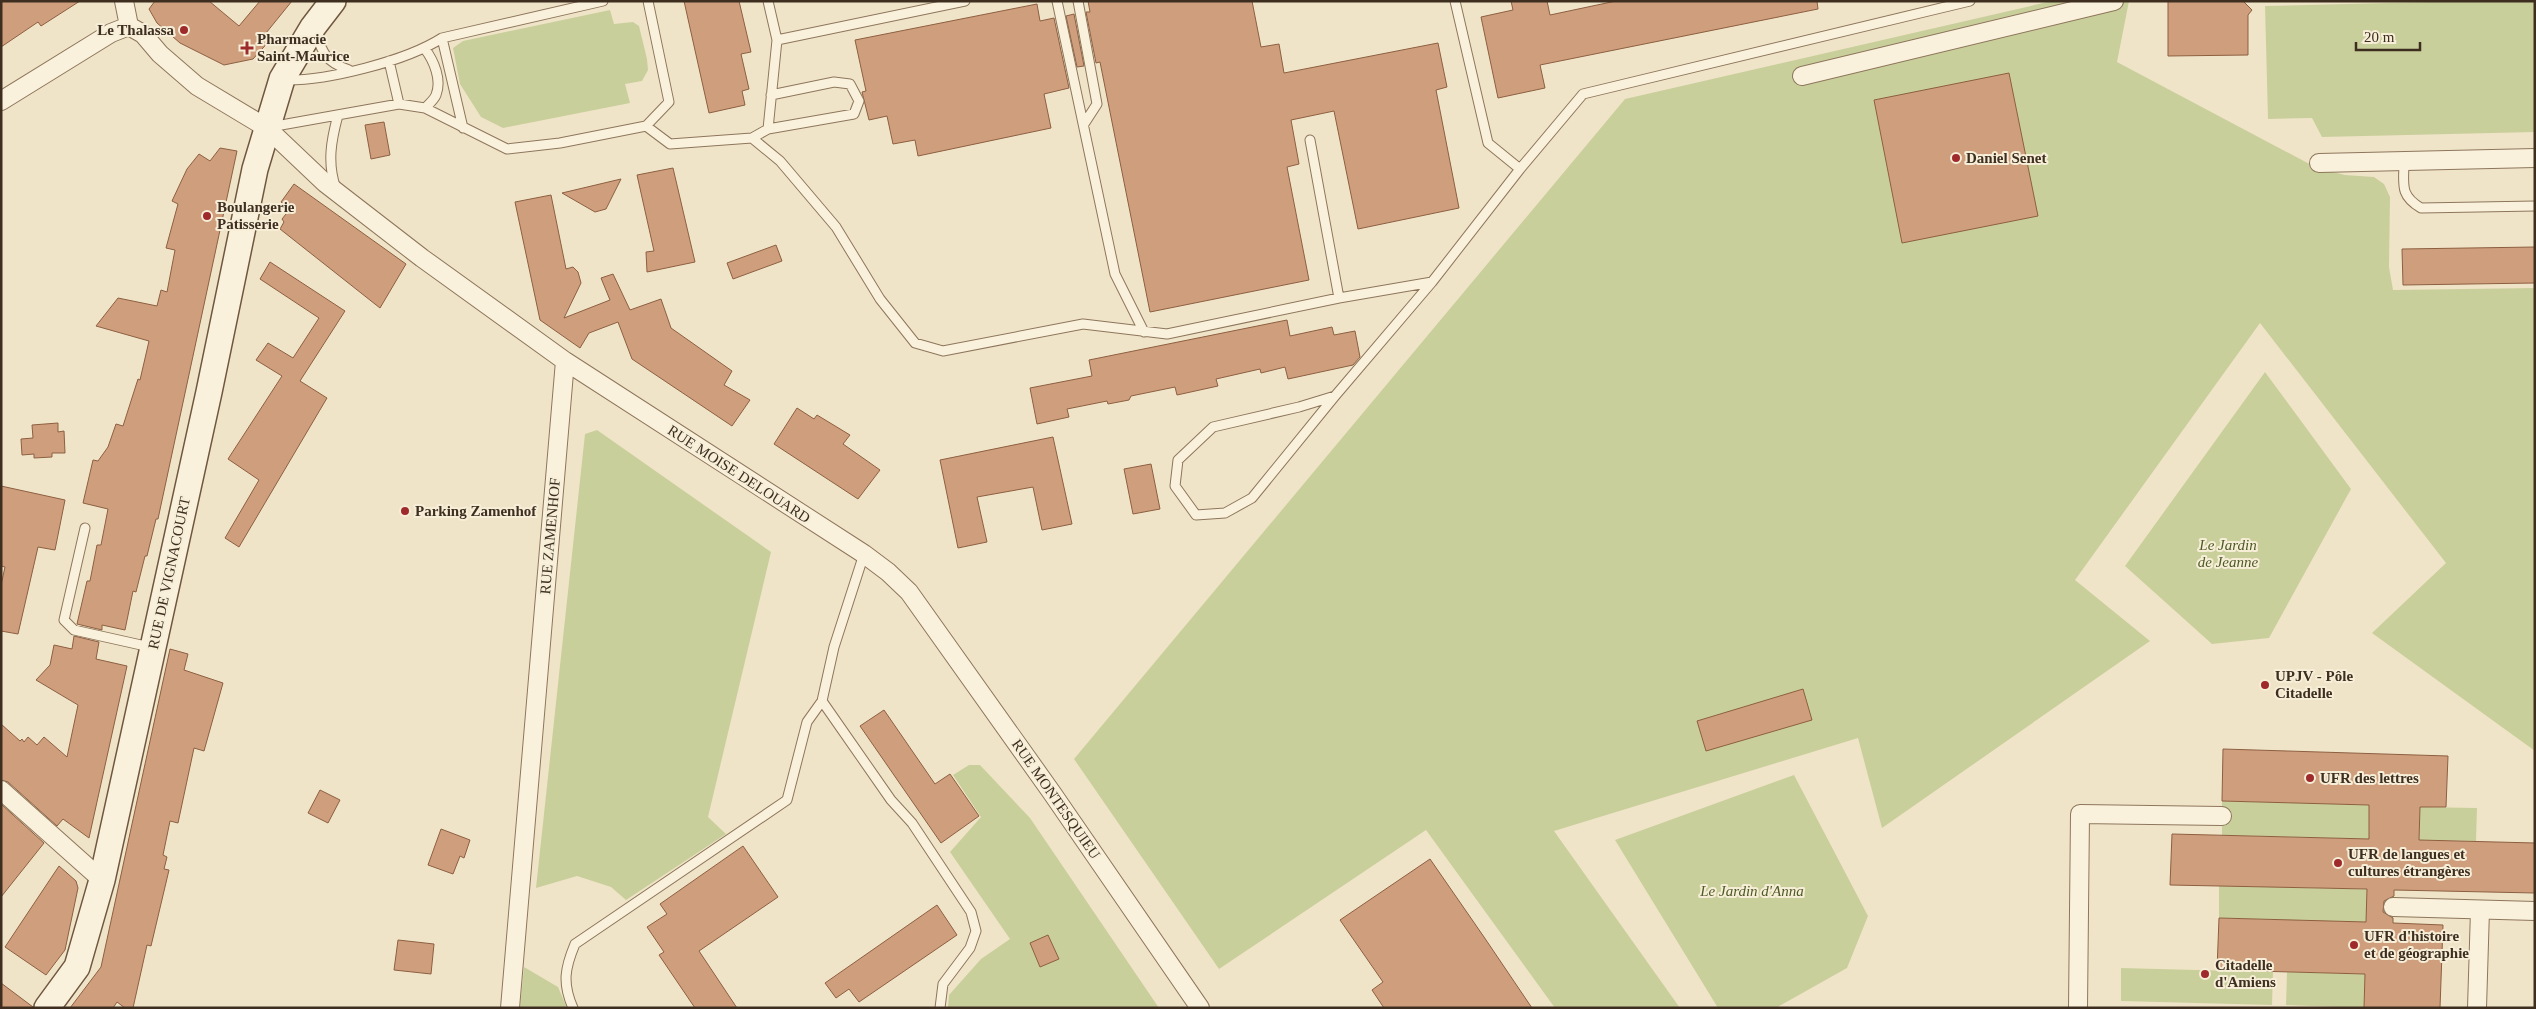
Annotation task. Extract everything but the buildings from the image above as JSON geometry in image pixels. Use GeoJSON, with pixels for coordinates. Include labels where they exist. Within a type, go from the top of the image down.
{"type":"FeatureCollection","features":[{"type":"Feature","properties":{"kind":"street"},"geometry":{"type":"LineString","coordinates":[[124,1],[129,26],[143,34],[160,54],[197,86],[267,128],[331,187],[422,258],[565,361]]}},
{"type":"Feature","properties":{"kind":"street","name":"RUE DE VIGNACOURT"},"geometry":{"type":"LineString","coordinates":[[47,1008],[77,967],[102,880],[209,392],[255,169],[282,79],[313,27],[333,1]]}},
{"type":"Feature","properties":{"kind":"street"},"geometry":{"type":"LineString","coordinates":[[1802,76],[2114,1]]}},
{"type":"Feature","properties":{"kind":"street"},"geometry":{"type":"LineString","coordinates":[[1,100],[111,33],[129,26]]}},
{"type":"Feature","properties":{"kind":"street"},"geometry":{"type":"LineString","coordinates":[[2320,163],[2535,158]]}},
{"type":"Feature","properties":{"kind":"street","name":"RUE MOISE DELOUARD"},"geometry":{"type":"LineString","coordinates":[[565,361],[864,554],[888,572],[909,592]]}},
{"type":"Feature","properties":{"kind":"street","name":"RUE ZAMENHOF"},"geometry":{"type":"LineString","coordinates":[[510,1008],[565,361]]}},
{"type":"Feature","properties":{"kind":"street","name":"RUE MONTESQUIEU"},"geometry":{"type":"LineString","coordinates":[[909,592],[1052,793],[1200,1008]]}},
{"type":"Feature","properties":{"kind":"street"},"geometry":{"type":"LineString","coordinates":[[1,790],[102,880]]}},
{"type":"Feature","properties":{"kind":"street"},"geometry":{"type":"LineString","coordinates":[[2078,1008],[2080,814],[2222,816]]}},
{"type":"Feature","properties":{"kind":"street"},"geometry":{"type":"LineString","coordinates":[[2393,907],[2535,911]]}},
{"type":"Feature","properties":{"kind":"street"},"geometry":{"type":"LineString","coordinates":[[2477,1008],[2480,910]]}},
{"type":"Feature","properties":{"kind":"lane"},"geometry":{"type":"LineString","coordinates":[[282,79],[300,80],[390,61],[425,49],[442,38],[603,1]]}},
{"type":"Feature","properties":{"kind":"lane"},"geometry":{"type":"LineString","coordinates":[[267,128],[399,104],[425,108],[507,149],[560,143],[646,126],[669,102],[648,1]]}},
{"type":"Feature","properties":{"kind":"lane"},"geometry":{"type":"LineString","coordinates":[[777,40],[965,1]]}},
{"type":"Feature","properties":{"kind":"lane"},"geometry":{"type":"LineString","coordinates":[[1057,1],[1115,274],[1144,332]]}},
{"type":"Feature","properties":{"kind":"lane"},"geometry":{"type":"LineString","coordinates":[[1078,1],[1097,104],[1084,124]]}},
{"type":"Feature","properties":{"kind":"lane"},"geometry":{"type":"LineString","coordinates":[[1456,1],[1488,144],[1520,169]]}},
{"type":"Feature","properties":{"kind":"lane"},"geometry":{"type":"LineString","coordinates":[[1335,396],[1299,407],[1213,427],[1178,460],[1175,486],[1196,515],[1224,513],[1252,498],[1335,396],[1432,282],[1520,169],[1583,94],[1970,1]]}},
{"type":"Feature","properties":{"kind":"lane"},"geometry":{"type":"LineString","coordinates":[[768,130],[777,40],[772,2]]}},
{"type":"Feature","properties":{"kind":"lane"},"geometry":{"type":"LineString","coordinates":[[313,27],[321,49],[333,64],[349,70]]}},
{"type":"Feature","properties":{"kind":"lane"},"geometry":{"type":"LineString","coordinates":[[442,38],[463,128]]}},
{"type":"Feature","properties":{"kind":"lane"},"geometry":{"type":"LineString","coordinates":[[425,49],[433,60],[438,81],[436,96],[425,108]]}},
{"type":"Feature","properties":{"kind":"lane"},"geometry":{"type":"LineString","coordinates":[[390,61],[399,104]]}},
{"type":"Feature","properties":{"kind":"lane"},"geometry":{"type":"LineString","coordinates":[[646,126],[670,144],[752,138],[768,130],[854,114],[859,101],[850,84],[834,82],[771,95]]}},
{"type":"Feature","properties":{"kind":"lane"},"geometry":{"type":"LineString","coordinates":[[331,187],[332,136],[338,115]]}},
{"type":"Feature","properties":{"kind":"lane"},"geometry":{"type":"LineString","coordinates":[[752,138],[780,161],[836,227],[880,299],[915,343],[943,351],[1083,324],[1167,334],[1339,298],[1432,282]]}},
{"type":"Feature","properties":{"kind":"lane"},"geometry":{"type":"LineString","coordinates":[[1310,140],[1339,298]]}},
{"type":"Feature","properties":{"kind":"lane"},"geometry":{"type":"LineString","coordinates":[[2404,161],[2404,188],[2408,200],[2421,208],[2535,206]]}},
{"type":"Feature","properties":{"kind":"lane"},"geometry":{"type":"LineString","coordinates":[[85,528],[64,620],[74,630],[153,648]]}},
{"type":"Feature","properties":{"kind":"lane"},"geometry":{"type":"LineString","coordinates":[[573,1008],[566,992],[566,966],[575,944],[787,800],[807,722],[822,702],[834,647],[864,554]]}},
{"type":"Feature","properties":{"kind":"lane"},"geometry":{"type":"LineString","coordinates":[[822,702],[891,800],[912,823],[971,912],[976,931],[970,948],[943,984],[940,1008]]}},
{"type":"Feature","properties":{"kind":"green space"},"geometry":{"type":"Polygon","coordinates":[[[2052,1],[2129,1],[2117,62],[2317,168],[2345,175],[2374,177],[2384,184],[2390,197],[2389,267],[2393,290],[2535,288],[2535,751],[2372,633],[2446,563],[2260,323],[2075,580],[2150,641],[1882,828],[1858,738],[1554,831],[1680,1008],[1555,1008],[1426,830],[1219,969],[1074,759],[1625,99],[2052,1]]]}},
{"type":"Feature","properties":{"kind":"green space"},"geometry":{"type":"Polygon","coordinates":[[[2535,1],[2535,132],[2322,137],[2312,118],[2268,119],[2265,6],[2535,1]]]}},
{"type":"Feature","properties":{"kind":"green space"},"geometry":{"type":"Polygon","coordinates":[[[610,10],[614,24],[633,22],[639,26],[647,59],[648,70],[642,81],[625,84],[630,103],[503,128],[481,117],[460,84],[453,48],[463,41],[610,10]]]}},
{"type":"Feature","properties":{"kind":"green space","name":"Le Jardin de Jeanne"},"geometry":{"type":"Polygon","coordinates":[[[2265,372],[2351,489],[2269,638],[2212,644],[2125,566],[2265,372]]]}},
{"type":"Feature","properties":{"kind":"green space"},"geometry":{"type":"Polygon","coordinates":[[[597,430],[771,552],[708,817],[726,834],[626,900],[611,887],[577,876],[536,888],[585,434],[597,430]]]}},
{"type":"Feature","properties":{"kind":"green space"},"geometry":{"type":"Polygon","coordinates":[[[969,765],[980,765],[1030,818],[1159,1008],[948,1008],[949,995],[981,959],[1010,939],[950,852],[981,817],[953,775],[969,765]]]}},
{"type":"Feature","properties":{"kind":"green space","name":"Le Jardin d'Anna"},"geometry":{"type":"Polygon","coordinates":[[[1794,775],[1868,916],[1847,968],[1776,1008],[1718,1008],[1615,840],[1794,775]]]}},
{"type":"Feature","properties":{"kind":"green space"},"geometry":{"type":"Polygon","coordinates":[[[2222,801],[2369,805],[2369,839],[2222,835],[2222,801]]]}},
{"type":"Feature","properties":{"kind":"green space"},"geometry":{"type":"Polygon","coordinates":[[[2420,807],[2477,808],[2476,841],[2419,840],[2420,807]]]}},
{"type":"Feature","properties":{"kind":"green space"},"geometry":{"type":"Polygon","coordinates":[[[2219,886],[2394,890],[2393,923],[2219,918],[2219,886]]]}},
{"type":"Feature","properties":{"kind":"green space"},"geometry":{"type":"Polygon","coordinates":[[[524,967],[558,987],[567,1008],[520,1008],[524,967]]]}},
{"type":"Feature","properties":{"kind":"green space"},"geometry":{"type":"Polygon","coordinates":[[[2121,968],[2273,972],[2272,1005],[2121,1001],[2121,968]]]}},
{"type":"Feature","properties":{"kind":"green space"},"geometry":{"type":"Polygon","coordinates":[[[2287,972],[2365,974],[2364,1008],[2286,1005],[2287,972]]]}},
{"type":"Feature","properties":{"kind":"place","name":"Le Thalassa"},"geometry":{"type":"Point","coordinates":[184,30]}},
{"type":"Feature","properties":{"kind":"place","name":"Pharmacie Saint-Maurice"},"geometry":{"type":"Point","coordinates":[247,48]}},
{"type":"Feature","properties":{"kind":"place","name":"Daniel Senet"},"geometry":{"type":"Point","coordinates":[1956,158]}},
{"type":"Feature","properties":{"kind":"place","name":"Boulangerie Patisserie"},"geometry":{"type":"Point","coordinates":[207,216]}},
{"type":"Feature","properties":{"kind":"place","name":"Parking Zamenhof"},"geometry":{"type":"Point","coordinates":[405,511]}},
{"type":"Feature","properties":{"kind":"place","name":"UPJV - Pôle Citadelle"},"geometry":{"type":"Point","coordinates":[2265,685]}},
{"type":"Feature","properties":{"kind":"place","name":"UFR des lettres"},"geometry":{"type":"Point","coordinates":[2310,778]}},
{"type":"Feature","properties":{"kind":"place","name":"UFR de langues et cultures étrangères"},"geometry":{"type":"Point","coordinates":[2338,863]}},
{"type":"Feature","properties":{"kind":"place","name":"UFR d'histoire et de géographie"},"geometry":{"type":"Point","coordinates":[2354,945]}},
{"type":"Feature","properties":{"kind":"place","name":"Citadelle d'Amiens"},"geometry":{"type":"Point","coordinates":[2205,974]}}]}
